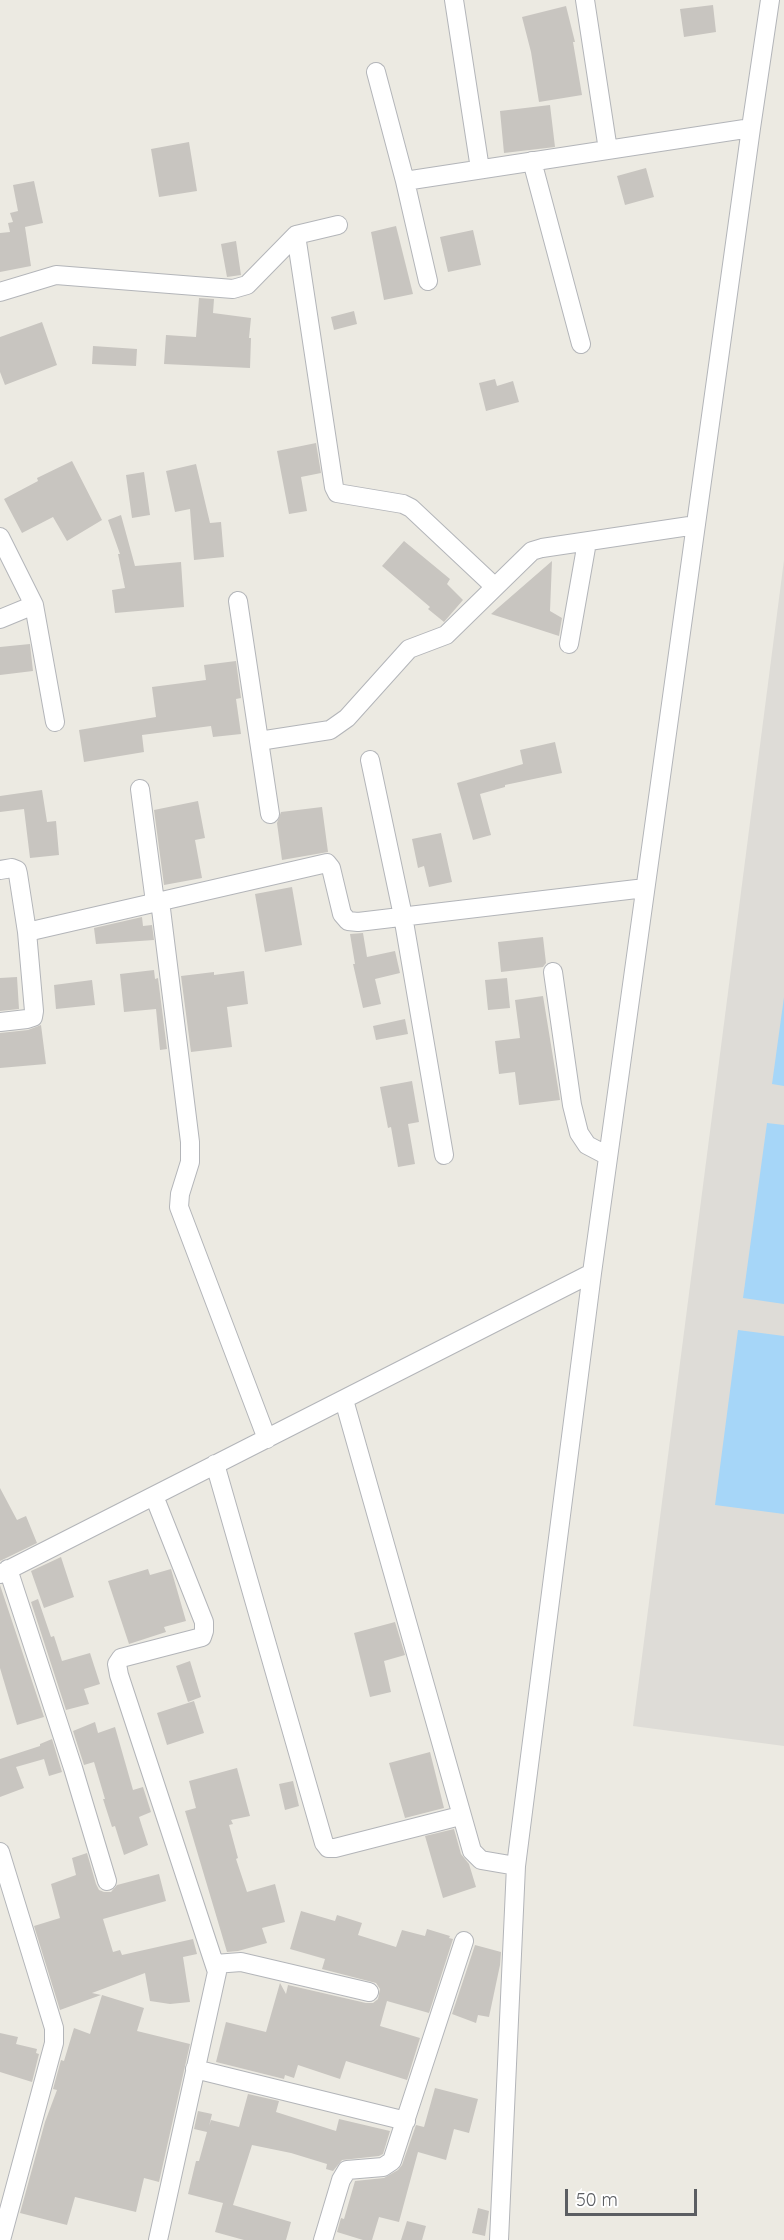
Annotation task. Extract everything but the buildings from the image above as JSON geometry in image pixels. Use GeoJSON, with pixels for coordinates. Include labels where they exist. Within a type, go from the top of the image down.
{"type":"FeatureCollection","features":[{"type":"Feature","properties":{"kind":"street"},"geometry":{"type":"LineString","coordinates":[[454,0],[480,169]]}},
{"type":"Feature","properties":{"kind":"street"},"geometry":{"type":"LineString","coordinates":[[585,0],[608,150]]}},
{"type":"Feature","properties":{"kind":"street"},"geometry":{"type":"LineString","coordinates":[[499,2240],[516,1866],[592,1273],[770,0]]}},
{"type":"Feature","properties":{"kind":"street"},"geometry":{"type":"LineString","coordinates":[[376,72],[405,181],[428,282]]}},
{"type":"Feature","properties":{"kind":"street"},"geometry":{"type":"LineString","coordinates":[[405,181],[751,128]]}},
{"type":"Feature","properties":{"kind":"street"},"geometry":{"type":"LineString","coordinates":[[532,161],[581,344]]}},
{"type":"Feature","properties":{"kind":"street"},"geometry":{"type":"LineString","coordinates":[[0,292],[56,275],[233,289],[247,285],[296,235],[338,225]]}},
{"type":"Feature","properties":{"kind":"street"},"geometry":{"type":"LineString","coordinates":[[296,235],[334,487],[337,493],[403,504],[411,508],[494,586]]}},
{"type":"Feature","properties":{"kind":"street"},"geometry":{"type":"LineString","coordinates":[[259,741],[330,730],[347,718],[409,649],[446,635],[494,586],[532,552],[542,548],[696,525]]}},
{"type":"Feature","properties":{"kind":"street"},"geometry":{"type":"LineString","coordinates":[[0,537],[34,605],[55,722]]}},
{"type":"Feature","properties":{"kind":"street"},"geometry":{"type":"LineString","coordinates":[[569,644],[587,542]]}},
{"type":"Feature","properties":{"kind":"street"},"geometry":{"type":"LineString","coordinates":[[238,601],[270,814]]}},
{"type":"Feature","properties":{"kind":"street"},"geometry":{"type":"LineString","coordinates":[[0,619],[34,605]]}},
{"type":"Feature","properties":{"kind":"street"},"geometry":{"type":"LineString","coordinates":[[370,760],[403,916],[444,1155]]}},
{"type":"Feature","properties":{"kind":"street"},"geometry":{"type":"LineString","coordinates":[[140,789],[190,1142],[190,1162],[180,1194],[179,1207],[267,1438]]}},
{"type":"Feature","properties":{"kind":"street"},"geometry":{"type":"LineString","coordinates":[[27,932],[327,863],[331,868],[342,914],[348,921],[358,922],[645,888]]}},
{"type":"Feature","properties":{"kind":"street"},"geometry":{"type":"LineString","coordinates":[[0,870],[12,868],[17,870],[18,874],[27,932],[33,1017],[0,1022]]}},
{"type":"Feature","properties":{"kind":"street"},"geometry":{"type":"LineString","coordinates":[[553,972],[572,1105],[579,1133],[587,1145],[608,1156]]}},
{"type":"Feature","properties":{"kind":"street"},"geometry":{"type":"LineString","coordinates":[[107,1881],[73,1768],[4,1572],[592,1273]]}},
{"type":"Feature","properties":{"kind":"street"},"geometry":{"type":"LineString","coordinates":[[344,1400],[460,1816],[472,1851],[481,1860],[516,1866]]}},
{"type":"Feature","properties":{"kind":"street"},"geometry":{"type":"LineString","coordinates":[[215,1464],[324,1843],[328,1848],[335,1848],[460,1816]]}},
{"type":"Feature","properties":{"kind":"street"},"geometry":{"type":"LineString","coordinates":[[153,1496],[204,1622],[204,1631],[202,1637],[121,1658],[117,1664],[118,1675],[217,1972],[158,2240]]}},
{"type":"Feature","properties":{"kind":"street"},"geometry":{"type":"LineString","coordinates":[[0,1851],[54,2028],[54,2043],[1,2240]]}},
{"type":"Feature","properties":{"kind":"street"},"geometry":{"type":"LineString","coordinates":[[323,2240],[341,2180],[347,2170],[358,2167],[383,2167],[392,2161],[464,1941]]}},
{"type":"Feature","properties":{"kind":"street"},"geometry":{"type":"LineString","coordinates":[[215,1964],[241,1962],[369,1992]]}},
{"type":"Feature","properties":{"kind":"street"},"geometry":{"type":"LineString","coordinates":[[195,2069],[406,2121]]}},
{"type":"Feature","properties":{"kind":"shaded area"},"geometry":{"type":"Polygon","coordinates":[[[784,560],[784,1746],[633,1726],[784,560]]]}},
{"type":"Feature","properties":{"kind":"water"},"geometry":{"type":"Polygon","coordinates":[[[784,997],[784,1086],[772,1084],[784,997]]]}},
{"type":"Feature","properties":{"kind":"water"},"geometry":{"type":"Polygon","coordinates":[[[767,1123],[784,1125],[784,1304],[743,1298],[767,1123]]]}},
{"type":"Feature","properties":{"kind":"water"},"geometry":{"type":"Polygon","coordinates":[[[738,1330],[784,1336],[784,1514],[715,1505],[738,1330]]]}}]}
